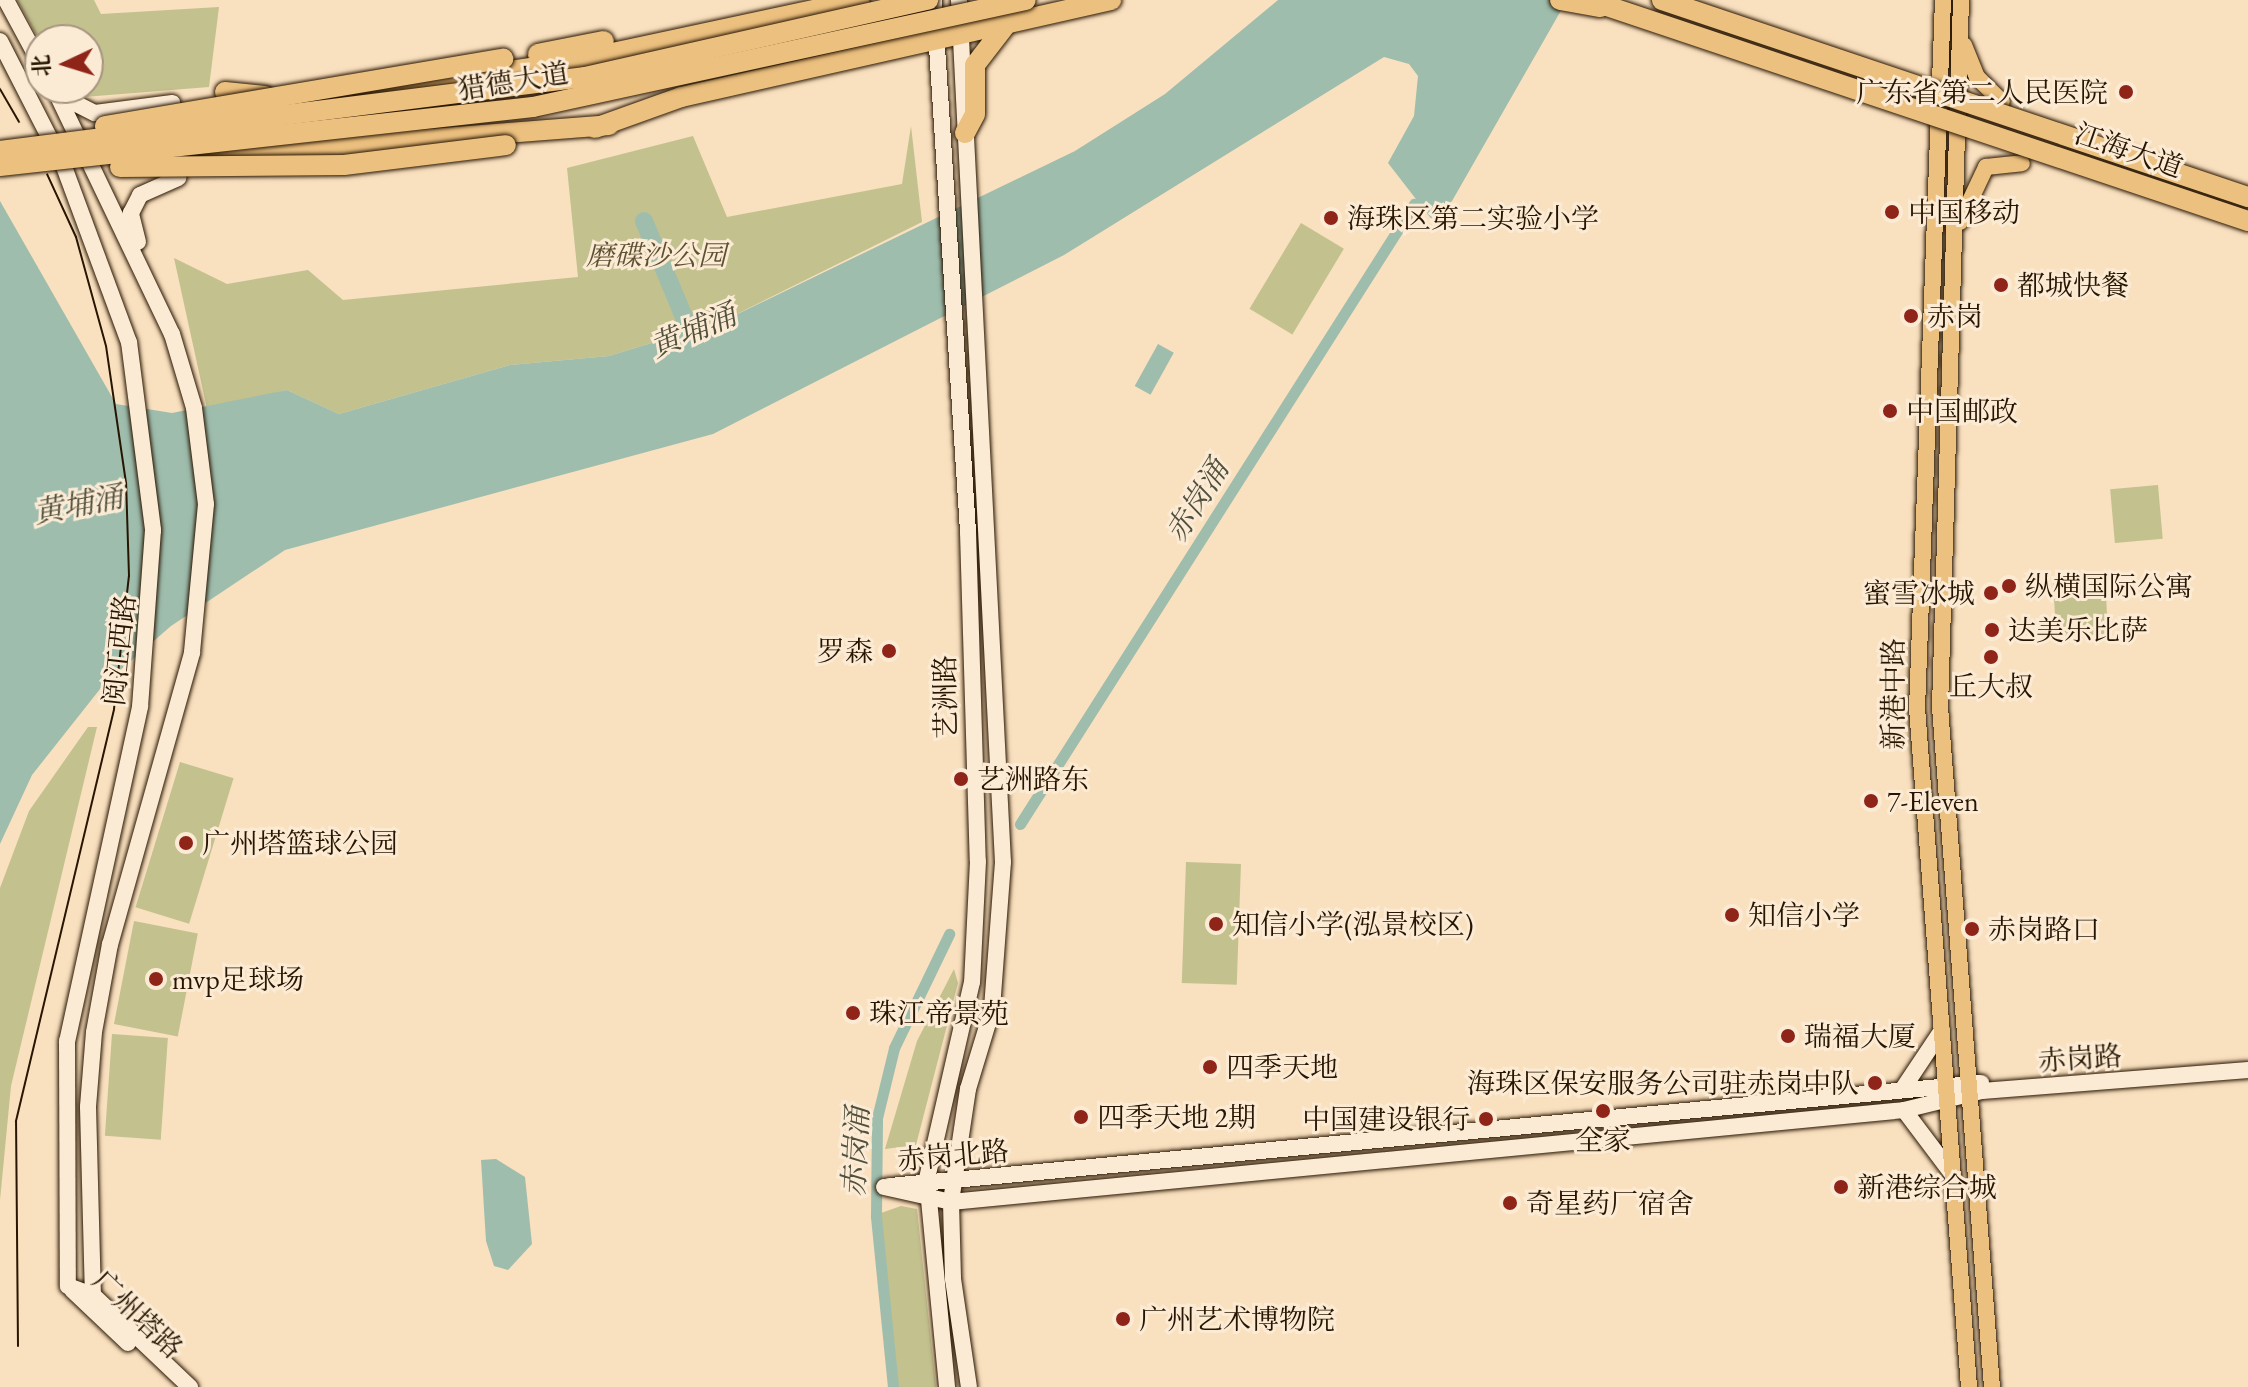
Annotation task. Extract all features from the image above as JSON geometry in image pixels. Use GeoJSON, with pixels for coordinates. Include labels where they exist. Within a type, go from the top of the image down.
{"type":"FeatureCollection","features":[{"type":"Feature","properties":{"kind":"highway"},"geometry":{"type":"LineString","coordinates":[[609,125],[288,152],[202,155],[189,131],[209,115],[612,47],[859,0]]}},
{"type":"Feature","properties":{"kind":"highway","name":"猎德大道"},"geometry":{"type":"LineString","coordinates":[[0,149],[556,82],[928,0]]}},
{"type":"Feature","properties":{"kind":"highway"},"geometry":{"type":"LineString","coordinates":[[965,133],[975,114],[975,65],[1010,23],[1029,9],[1111,0]]}},
{"type":"Feature","properties":{"kind":"highway"},"geometry":{"type":"LineString","coordinates":[[1560,0],[1651,18]]}},
{"type":"Feature","properties":{"kind":"highway"},"geometry":{"type":"LineString","coordinates":[[1589,0],[1651,18]]}},
{"type":"Feature","properties":{"kind":"highway","name":"江海大道"},"geometry":{"type":"LineString","coordinates":[[1662,0],[2248,197]]}},
{"type":"Feature","properties":{"kind":"highway","name":"猎德大道"},"geometry":{"type":"LineString","coordinates":[[0,168],[518,109],[1029,9]]}},
{"type":"Feature","properties":{"kind":"highway","name":"江海大道"},"geometry":{"type":"LineString","coordinates":[[1651,18],[2248,221]]}},
{"type":"Feature","properties":{"kind":"highway"},"geometry":{"type":"LineString","coordinates":[[0,168],[344,165],[506,145],[609,125],[681,97],[1010,23]]}},
{"type":"Feature","properties":{"kind":"highway"},"geometry":{"type":"LineString","coordinates":[[0,149],[311,87],[503,59],[612,47]]}},
{"type":"Feature","properties":{"kind":"highway"},"geometry":{"type":"LineString","coordinates":[[225,92],[305,101]]}},
{"type":"Feature","properties":{"kind":"highway"},"geometry":{"type":"LineString","coordinates":[[225,177],[288,152]]}},
{"type":"Feature","properties":{"kind":"main road"},"geometry":{"type":"LineString","coordinates":[[6,0],[24,33]]}},
{"type":"Feature","properties":{"kind":"main road","name":"艺洲路"},"geometry":{"type":"LineString","coordinates":[[934,0],[950,36],[965,133],[1003,885],[992,1010],[968,1089],[951,1202],[953,1279],[969,1387]]}},
{"type":"Feature","properties":{"kind":"main road","name":"艺洲路"},"geometry":{"type":"LineString","coordinates":[[947,1387],[927,1179],[972,982],[978,907],[950,36],[959,0]]}},
{"type":"Feature","properties":{"kind":"main road","name":"新港中路"},"geometry":{"type":"LineString","coordinates":[[1943,0],[1934,178],[1917,708],[1969,1387]]}},
{"type":"Feature","properties":{"kind":"main road","name":"新港中路"},"geometry":{"type":"LineString","coordinates":[[1961,0],[1940,707],[1992,1387]]}},
{"type":"Feature","properties":{"kind":"main road"},"geometry":{"type":"LineString","coordinates":[[1942,31],[1961,31],[1973,70],[2002,102]]}},
{"type":"Feature","properties":{"kind":"main road","name":"阅江西路"},"geometry":{"type":"LineString","coordinates":[[0,41],[63,164],[129,342],[153,530],[151,640],[133,745],[95,888],[67,1041],[68,1286]]}},
{"type":"Feature","properties":{"kind":"main road"},"geometry":{"type":"LineString","coordinates":[[74,104],[84,112],[172,103]]}},
{"type":"Feature","properties":{"kind":"main road"},"geometry":{"type":"LineString","coordinates":[[62,104],[148,278],[172,334],[194,408],[206,504],[199,614],[96,1020],[88,1107],[93,1295]]}},
{"type":"Feature","properties":{"kind":"main road"},"geometry":{"type":"LineString","coordinates":[[1953,267],[1979,174],[2003,160],[2022,163]]}},
{"type":"Feature","properties":{"kind":"main road"},"geometry":{"type":"LineString","coordinates":[[148,278],[131,213],[145,189],[178,178]]}},
{"type":"Feature","properties":{"kind":"main road"},"geometry":{"type":"LineString","coordinates":[[1934,178],[1955,179]]}},
{"type":"Feature","properties":{"kind":"main road"},"geometry":{"type":"LineString","coordinates":[[1918,667],[1940,667]]}},
{"type":"Feature","properties":{"kind":"main road"},"geometry":{"type":"LineString","coordinates":[[1917,708],[1940,707]]}},
{"type":"Feature","properties":{"kind":"main road"},"geometry":{"type":"LineString","coordinates":[[1902,1090],[1942,1030]]}},
{"type":"Feature","properties":{"kind":"main road","name":"赤岗路"},"geometry":{"type":"LineString","coordinates":[[1947,1094],[1968,1088],[2248,1070]]}},
{"type":"Feature","properties":{"kind":"main road","name":"赤岗北路"},"geometry":{"type":"LineString","coordinates":[[1902,1090],[1947,1094],[1904,1110],[951,1202],[884,1187],[927,1179],[953,1181],[1902,1090]]}},
{"type":"Feature","properties":{"kind":"main road"},"geometry":{"type":"LineString","coordinates":[[1904,1110],[1953,1175]]}},
{"type":"Feature","properties":{"kind":"main road","name":"广州塔路"},"geometry":{"type":"LineString","coordinates":[[68,1286],[93,1295],[190,1387]]}},
{"type":"Feature","properties":{"kind":"main road","name":"广州塔路"},"geometry":{"type":"LineString","coordinates":[[68,1286],[175,1387]]}},
{"type":"Feature","properties":{"kind":"green space"},"geometry":{"type":"Polygon","coordinates":[[[17,0],[94,0],[101,14],[219,7],[209,87],[104,95],[104,24],[30,24],[17,0]]]}},
{"type":"Feature","properties":{"kind":"green space","name":"磨碟沙公园"},"geometry":{"type":"Polygon","coordinates":[[[911,126],[922,222],[723,321],[609,356],[510,365],[339,414],[287,390],[207,409],[174,258],[227,284],[308,270],[343,300],[578,277],[567,168],[693,136],[727,217],[902,184],[911,126]]]}},
{"type":"Feature","properties":{"kind":"green space"},"geometry":{"type":"Polygon","coordinates":[[[1301,223],[1344,249],[1292,334],[1249,309],[1301,223]]]}},
{"type":"Feature","properties":{"kind":"green space"},"geometry":{"type":"Polygon","coordinates":[[[2158,485],[2163,539],[2115,543],[2110,489],[2158,485]]]}},
{"type":"Feature","properties":{"kind":"green space"},"geometry":{"type":"Polygon","coordinates":[[[2105,576],[2108,634],[2056,637],[2053,579],[2105,576]]]}},
{"type":"Feature","properties":{"kind":"green space"},"geometry":{"type":"Polygon","coordinates":[[[88,727],[97,727],[11,1086],[0,1200],[0,888],[29,811],[88,727]]]}},
{"type":"Feature","properties":{"kind":"green space","name":"广州塔篮球公园"},"geometry":{"type":"Polygon","coordinates":[[[180,762],[234,778],[189,924],[136,907],[180,762]]]}},
{"type":"Feature","properties":{"kind":"green space"},"geometry":{"type":"Polygon","coordinates":[[[1186,862],[1241,864],[1237,985],[1182,983],[1186,862]]]}},
{"type":"Feature","properties":{"kind":"green space","name":"mvp足球场"},"geometry":{"type":"Polygon","coordinates":[[[134,921],[198,933],[178,1036],[114,1024],[134,921]]]}},
{"type":"Feature","properties":{"kind":"green space"},"geometry":{"type":"Polygon","coordinates":[[[954,969],[958,983],[916,1145],[885,1149],[917,1041],[954,969]]]}},
{"type":"Feature","properties":{"kind":"green space","name":"mvp足球场"},"geometry":{"type":"Polygon","coordinates":[[[112,1034],[168,1038],[161,1140],[105,1136],[112,1034]]]}},
{"type":"Feature","properties":{"kind":"green space"},"geometry":{"type":"Polygon","coordinates":[[[901,1206],[917,1209],[936,1387],[898,1387],[881,1213],[901,1206]]]}},
{"type":"Feature","properties":{"kind":"water","name":"黄埔涌"},"geometry":{"type":"Polygon","coordinates":[[[1278,0],[1567,0],[1452,201],[1433,221],[1388,163],[1414,116],[1418,76],[1409,64],[1384,57],[1064,255],[713,434],[285,550],[171,626],[104,684],[32,775],[0,844],[0,201],[116,404],[172,413],[287,390],[339,414],[510,365],[609,356],[723,321],[1075,151],[1165,94],[1278,0]]]}},
{"type":"Feature","properties":{"kind":"water"},"geometry":{"type":"Polygon","coordinates":[[[1158,344],[1174,353],[1150,395],[1135,386],[1158,344]]]}},
{"type":"Feature","properties":{"kind":"water"},"geometry":{"type":"Polygon","coordinates":[[[496,1159],[525,1177],[532,1244],[508,1270],[494,1266],[486,1241],[481,1160],[496,1159]]]}},
{"type":"Feature","properties":{"kind":"waterway","name":"赤岗涌"},"geometry":{"type":"LineString","coordinates":[[1020,824],[1414,204]]}},
{"type":"Feature","properties":{"kind":"waterway","name":"黄埔涌"},"geometry":{"type":"LineString","coordinates":[[644,221],[698,351]]}},
{"type":"Feature","properties":{"kind":"waterway","name":"赤岗涌"},"geometry":{"type":"LineString","coordinates":[[893,1387],[876,1216],[877,1118],[894,1048],[949,934]]}},
{"type":"Feature","properties":{"kind":"tram line"},"geometry":{"type":"LineString","coordinates":[[0,89],[19,122]]}},
{"type":"Feature","properties":{"kind":"tram line"},"geometry":{"type":"LineString","coordinates":[[18,1346],[16,1121],[114,709],[129,576],[126,483],[106,346],[76,237],[47,174]]}},
{"type":"Feature","properties":{"kind":"place","name":"广东省第二人民医院"},"geometry":{"type":"Point","coordinates":[2126,92]}},
{"type":"Feature","properties":{"kind":"place","name":"中国移动"},"geometry":{"type":"Point","coordinates":[1892,212]}},
{"type":"Feature","properties":{"kind":"place","name":"海珠区第二实验小学"},"geometry":{"type":"Point","coordinates":[1331,218]}},
{"type":"Feature","properties":{"kind":"place","name":"都城快餐"},"geometry":{"type":"Point","coordinates":[2001,285]}},
{"type":"Feature","properties":{"kind":"place","name":"赤岗"},"geometry":{"type":"Point","coordinates":[1911,316]}},
{"type":"Feature","properties":{"kind":"place","name":"中国邮政"},"geometry":{"type":"Point","coordinates":[1890,411]}},
{"type":"Feature","properties":{"kind":"place","name":"纵横国际公寓"},"geometry":{"type":"Point","coordinates":[2009,586]}},
{"type":"Feature","properties":{"kind":"place","name":"蜜雪冰城"},"geometry":{"type":"Point","coordinates":[1991,593]}},
{"type":"Feature","properties":{"kind":"place","name":"达美乐比萨"},"geometry":{"type":"Point","coordinates":[1992,630]}},
{"type":"Feature","properties":{"kind":"place","name":"罗森"},"geometry":{"type":"Point","coordinates":[889,651]}},
{"type":"Feature","properties":{"kind":"place","name":"丘大叔"},"geometry":{"type":"Point","coordinates":[1991,657]}},
{"type":"Feature","properties":{"kind":"place","name":"艺洲路东"},"geometry":{"type":"Point","coordinates":[961,779]}},
{"type":"Feature","properties":{"kind":"place","name":"7-Eleven"},"geometry":{"type":"Point","coordinates":[1871,801]}},
{"type":"Feature","properties":{"kind":"place","name":"广州塔篮球公园"},"geometry":{"type":"Point","coordinates":[186,843]}},
{"type":"Feature","properties":{"kind":"place","name":"知信小学"},"geometry":{"type":"Point","coordinates":[1732,915]}},
{"type":"Feature","properties":{"kind":"place","name":"知信小学(泓景校区)"},"geometry":{"type":"Point","coordinates":[1216,924]}},
{"type":"Feature","properties":{"kind":"place","name":"赤岗路口"},"geometry":{"type":"Point","coordinates":[1972,929]}},
{"type":"Feature","properties":{"kind":"place","name":"mvp足球场"},"geometry":{"type":"Point","coordinates":[156,979]}},
{"type":"Feature","properties":{"kind":"place","name":"珠江帝景苑"},"geometry":{"type":"Point","coordinates":[853,1013]}},
{"type":"Feature","properties":{"kind":"place","name":"瑞福大厦"},"geometry":{"type":"Point","coordinates":[1788,1036]}},
{"type":"Feature","properties":{"kind":"place","name":"四季天地"},"geometry":{"type":"Point","coordinates":[1210,1067]}},
{"type":"Feature","properties":{"kind":"place","name":"海珠区保安服务公司驻赤岗中队"},"geometry":{"type":"Point","coordinates":[1875,1083]}},
{"type":"Feature","properties":{"kind":"place","name":"全家"},"geometry":{"type":"Point","coordinates":[1603,1111]}},
{"type":"Feature","properties":{"kind":"place","name":"四季天地 2期"},"geometry":{"type":"Point","coordinates":[1081,1117]}},
{"type":"Feature","properties":{"kind":"place","name":"中国建设银行"},"geometry":{"type":"Point","coordinates":[1486,1119]}},
{"type":"Feature","properties":{"kind":"place","name":"新港综合城"},"geometry":{"type":"Point","coordinates":[1841,1187]}},
{"type":"Feature","properties":{"kind":"place","name":"奇星药厂宿舍"},"geometry":{"type":"Point","coordinates":[1510,1203]}},
{"type":"Feature","properties":{"kind":"place","name":"广州艺术博物院"},"geometry":{"type":"Point","coordinates":[1123,1319]}}]}
